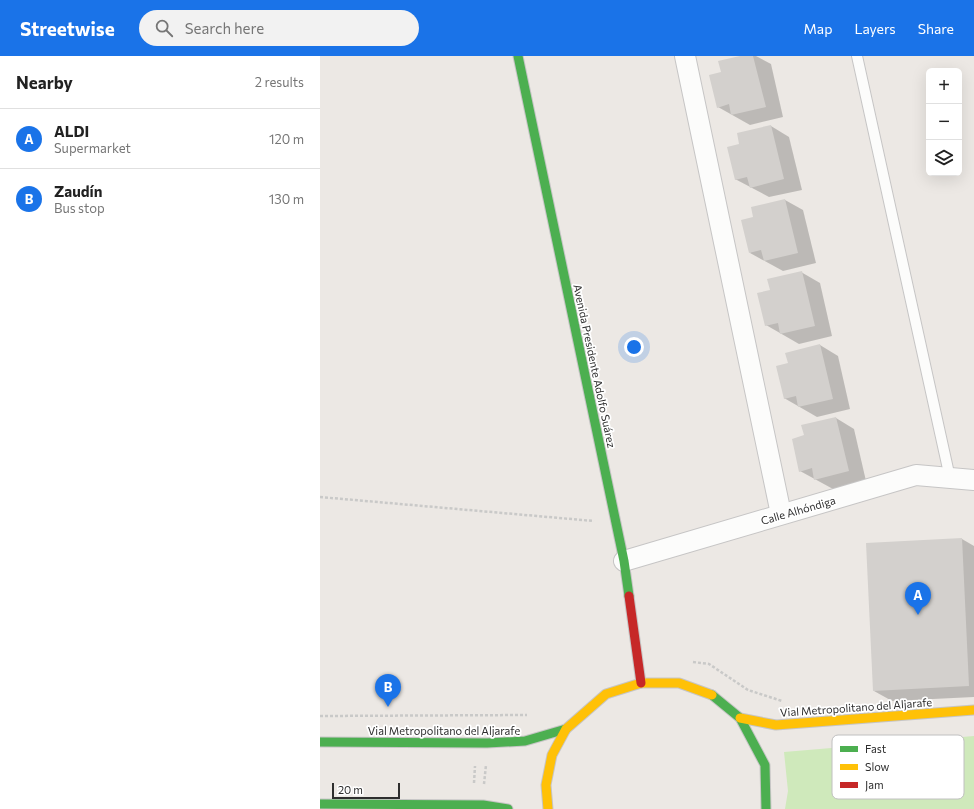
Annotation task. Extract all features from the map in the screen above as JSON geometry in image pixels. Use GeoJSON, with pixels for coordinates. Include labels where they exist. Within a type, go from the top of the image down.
{"type":"FeatureCollection","features":[{"type":"Feature","properties":{"kind":"main road","name":"Avenida Presidente Adolfo Suárez"},"geometry":{"type":"LineString","coordinates":[[518,56],[624,561],[641,683]]}},
{"type":"Feature","properties":{"kind":"main road","name":"Vial Metropolitano del Aljarafe"},"geometry":{"type":"LineString","coordinates":[[548,809],[546,785],[552,755],[566,729],[606,694],[641,683],[679,684],[710,694],[740,718],[765,765],[766,809]]}},
{"type":"Feature","properties":{"kind":"main road","name":"Vial Metropolitano del Aljarafe"},"geometry":{"type":"LineString","coordinates":[[740,718],[776,725],[974,710]]}},
{"type":"Feature","properties":{"kind":"main road","name":"Vial Metropolitano del Aljarafe"},"geometry":{"type":"LineString","coordinates":[[320,742],[487,743],[525,741],[566,729]]}},
{"type":"Feature","properties":{"kind":"main road"},"geometry":{"type":"LineString","coordinates":[[320,804],[478,805],[508,809]]}},
{"type":"Feature","properties":{"kind":"street"},"geometry":{"type":"LineString","coordinates":[[685,56],[781,514]]}},
{"type":"Feature","properties":{"kind":"street","name":"Calle Alhóndiga"},"geometry":{"type":"LineString","coordinates":[[624,561],[916,475],[974,480]]}},
{"type":"Feature","properties":{"kind":"lane"},"geometry":{"type":"LineString","coordinates":[[857,56],[950,478]]}},
{"type":"Feature","properties":{"kind":"path"},"geometry":{"type":"LineString","coordinates":[[320,497],[616,523]]}},
{"type":"Feature","properties":{"kind":"path"},"geometry":{"type":"LineString","coordinates":[[320,716],[488,716]]}},
{"type":"Feature","properties":{"kind":"green space"},"geometry":{"type":"Polygon","coordinates":[[[974,736],[974,809],[785,809],[788,791],[784,752],[832,748],[832,799],[964,799],[964,737],[974,736]]]}},
{"type":"Feature","properties":{"kind":"building"},"geometry":{"type":"Polygon","coordinates":[[[740,56],[753,56],[766,107],[731,115],[729,104],[717,108],[709,75],[721,72],[718,61],[740,56]]]}},
{"type":"Feature","properties":{"kind":"building"},"geometry":{"type":"Polygon","coordinates":[[[771,125],[784,179],[750,188],[747,177],[735,180],[727,147],[739,144],[737,133],[771,125]]]}},
{"type":"Feature","properties":{"kind":"building"},"geometry":{"type":"Polygon","coordinates":[[[785,199],[798,253],[764,261],[761,250],[749,253],[741,220],[753,217],[751,207],[785,199]]]}},
{"type":"Feature","properties":{"kind":"building"},"geometry":{"type":"Polygon","coordinates":[[[802,271],[815,326],[780,334],[778,323],[765,326],[757,293],[770,290],[767,279],[802,271]]]}},
{"type":"Feature","properties":{"kind":"building"},"geometry":{"type":"Polygon","coordinates":[[[820,344],[833,399],[798,407],[796,396],[784,399],[776,366],[788,363],[785,353],[820,344]]]}},
{"type":"Feature","properties":{"kind":"building"},"geometry":{"type":"Polygon","coordinates":[[[836,417],[849,471],[814,480],[812,468],[799,472],[792,439],[804,435],[801,425],[836,417]]]}},
{"type":"Feature","properties":{"kind":"building"},"geometry":{"type":"Polygon","coordinates":[[[962,538],[969,686],[873,691],[866,543],[962,538]]]}},
{"type":"Feature","properties":{"kind":"traffic: fast"},"geometry":{"type":"LineString","coordinates":[[518,56],[624,561],[629,596]]}},
{"type":"Feature","properties":{"kind":"traffic: fast"},"geometry":{"type":"LineString","coordinates":[[712,695],[740,718],[765,765],[766,809]]}},
{"type":"Feature","properties":{"kind":"traffic: fast"},"geometry":{"type":"LineString","coordinates":[[320,742],[487,743],[525,741],[566,729]]}},
{"type":"Feature","properties":{"kind":"traffic: fast"},"geometry":{"type":"LineString","coordinates":[[320,804],[483,805],[508,809]]}},
{"type":"Feature","properties":{"kind":"traffic: slow"},"geometry":{"type":"LineString","coordinates":[[548,809],[546,785],[552,755],[566,729],[606,694],[641,683],[679,683],[712,695]]}},
{"type":"Feature","properties":{"kind":"traffic: slow"},"geometry":{"type":"LineString","coordinates":[[740,718],[776,725],[974,710]]}},
{"type":"Feature","properties":{"kind":"traffic: jam"},"geometry":{"type":"LineString","coordinates":[[629,596],[641,683]]}},
{"type":"Feature","properties":{"kind":"place","name":"ALDI"},"geometry":{"type":"Point","coordinates":[918,615]}},
{"type":"Feature","properties":{"kind":"place","name":"Zaudín"},"geometry":{"type":"Point","coordinates":[388,707]}}]}
